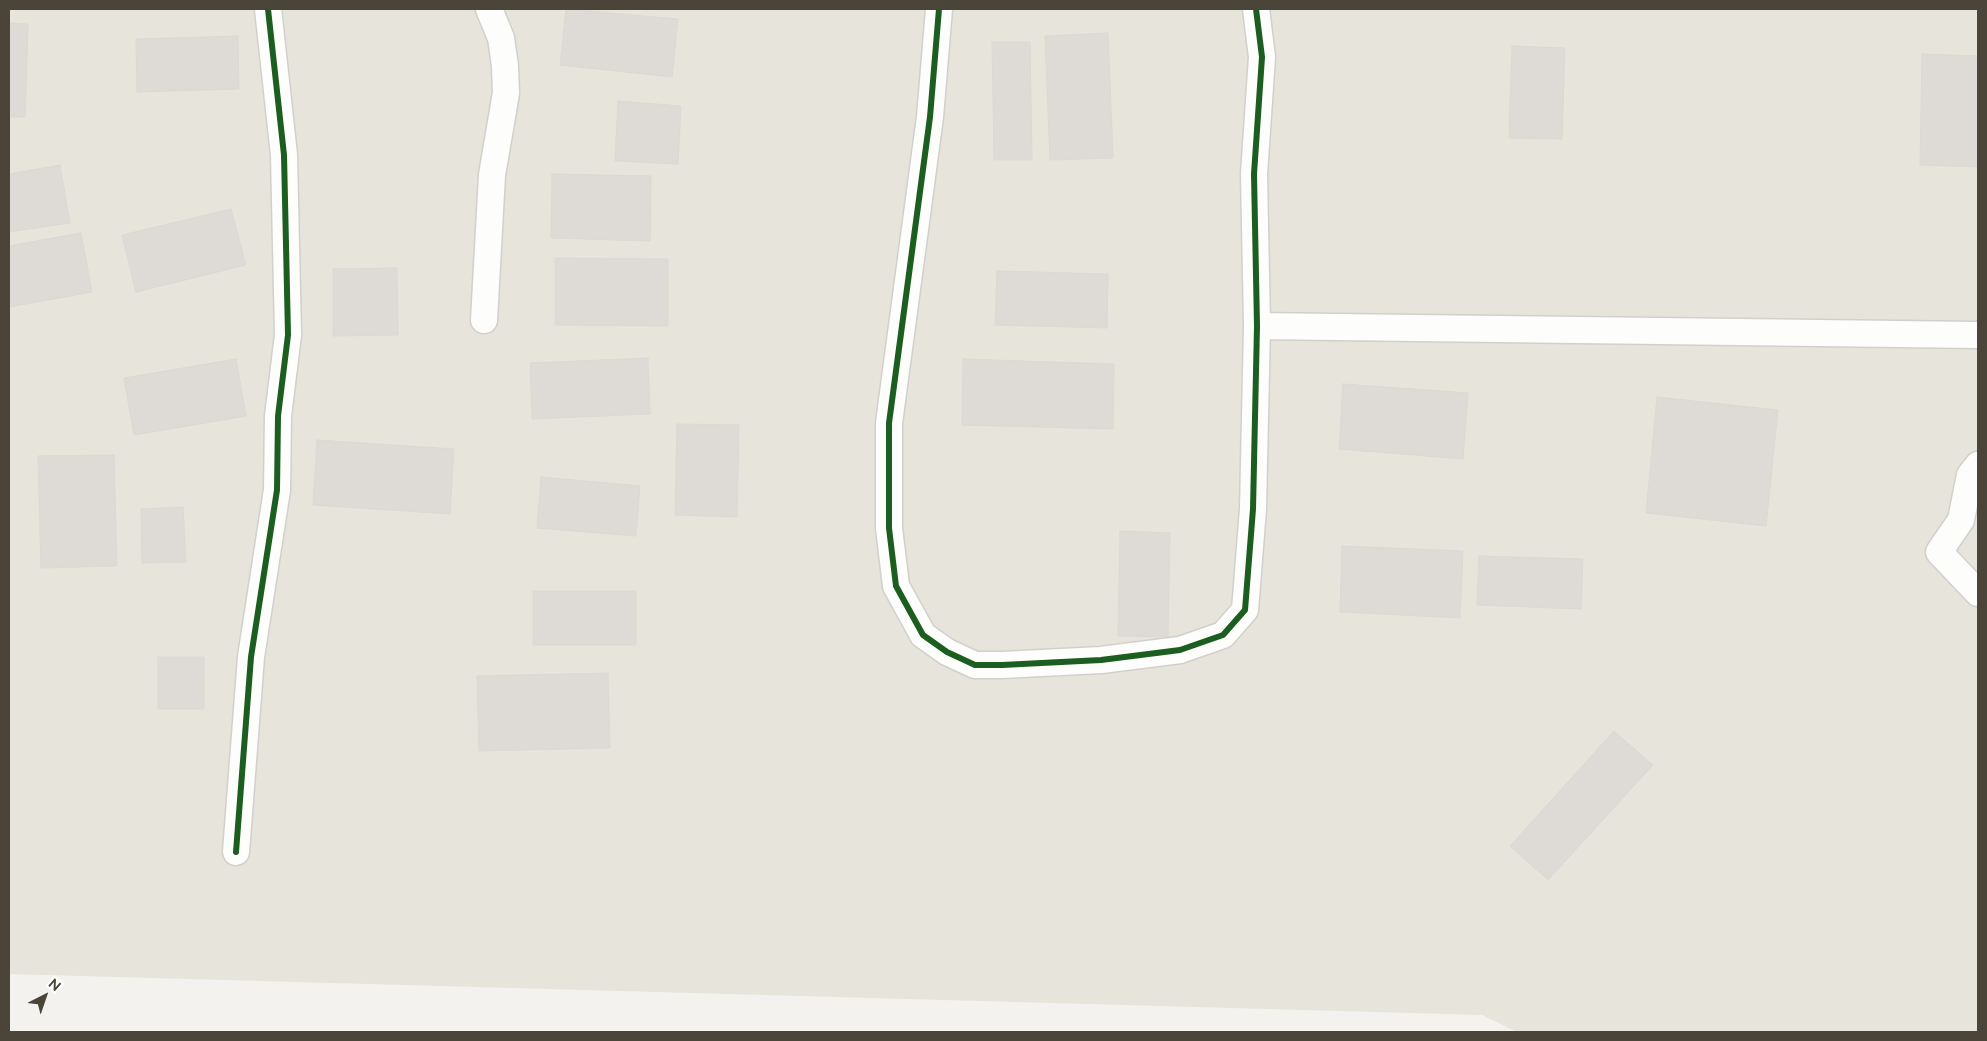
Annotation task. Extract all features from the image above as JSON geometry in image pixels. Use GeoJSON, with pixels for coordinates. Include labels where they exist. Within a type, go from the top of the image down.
{"type":"FeatureCollection","features":[{"type":"Feature","properties":{"kind":"street"},"geometry":{"type":"LineString","coordinates":[[236,852],[251,657],[277,490],[278,416],[288,335],[284,154],[268,9]]}},
{"type":"Feature","properties":{"kind":"street"},"geometry":{"type":"LineString","coordinates":[[484,320],[492,175],[506,92],[506,66],[501,38],[489,9]]}},
{"type":"Feature","properties":{"kind":"street"},"geometry":{"type":"LineString","coordinates":[[939,9],[930,117],[889,423],[889,528],[896,586],[923,634],[947,652],[975,665],[1101,660],[1180,650],[1223,635],[1245,610],[1253,509],[1257,326],[1254,174],[1262,57],[1256,9]]}},
{"type":"Feature","properties":{"kind":"street"},"geometry":{"type":"LineString","coordinates":[[1257,326],[1978,335]]}},
{"type":"Feature","properties":{"kind":"street"},"geometry":{"type":"LineString","coordinates":[[1978,465],[1970,475],[1962,520],[1939,552],[1978,593]]}},
{"type":"Feature","properties":{"kind":"shaded area"},"geometry":{"type":"Polygon","coordinates":[[[9,9],[1978,9],[1978,1032],[1517,1032],[1482,1015],[9,974],[9,9]]]}},
{"type":"Feature","properties":{"kind":"building"},"geometry":{"type":"Polygon","coordinates":[[[566,9],[678,19],[672,77],[560,65],[566,9]]]}},
{"type":"Feature","properties":{"kind":"building"},"geometry":{"type":"Polygon","coordinates":[[[9,23],[28,24],[25,117],[9,117],[9,23]]]}},
{"type":"Feature","properties":{"kind":"building"},"geometry":{"type":"Polygon","coordinates":[[[1108,33],[1113,158],[1050,160],[1045,36],[1108,33]]]}},
{"type":"Feature","properties":{"kind":"building"},"geometry":{"type":"Polygon","coordinates":[[[238,36],[239,89],[137,92],[136,39],[238,36]]]}},
{"type":"Feature","properties":{"kind":"building"},"geometry":{"type":"Polygon","coordinates":[[[992,42],[1030,42],[1032,160],[994,160],[992,42]]]}},
{"type":"Feature","properties":{"kind":"building"},"geometry":{"type":"Polygon","coordinates":[[[1512,46],[1565,48],[1562,139],[1509,138],[1512,46]]]}},
{"type":"Feature","properties":{"kind":"building"},"geometry":{"type":"Polygon","coordinates":[[[1922,54],[1978,56],[1978,167],[1920,165],[1922,54]]]}},
{"type":"Feature","properties":{"kind":"building"},"geometry":{"type":"Polygon","coordinates":[[[618,101],[681,106],[678,164],[615,161],[618,101]]]}},
{"type":"Feature","properties":{"kind":"building"},"geometry":{"type":"Polygon","coordinates":[[[60,165],[70,223],[9,232],[9,174],[60,165]]]}},
{"type":"Feature","properties":{"kind":"building"},"geometry":{"type":"Polygon","coordinates":[[[552,174],[651,176],[650,241],[551,238],[552,174]]]}},
{"type":"Feature","properties":{"kind":"building"},"geometry":{"type":"Polygon","coordinates":[[[231,209],[246,265],[136,292],[122,235],[231,209]]]}},
{"type":"Feature","properties":{"kind":"building"},"geometry":{"type":"Polygon","coordinates":[[[81,233],[92,292],[9,307],[9,246],[81,233]]]}},
{"type":"Feature","properties":{"kind":"building"},"geometry":{"type":"Polygon","coordinates":[[[555,258],[668,259],[668,326],[555,325],[555,258]]]}},
{"type":"Feature","properties":{"kind":"building"},"geometry":{"type":"Polygon","coordinates":[[[397,268],[398,335],[333,336],[333,269],[397,268]]]}},
{"type":"Feature","properties":{"kind":"building"},"geometry":{"type":"Polygon","coordinates":[[[997,271],[1108,274],[1107,328],[995,325],[997,271]]]}},
{"type":"Feature","properties":{"kind":"building"},"geometry":{"type":"Polygon","coordinates":[[[648,358],[650,414],[532,419],[530,363],[648,358]]]}},
{"type":"Feature","properties":{"kind":"building"},"geometry":{"type":"Polygon","coordinates":[[[236,359],[246,416],[134,435],[124,378],[236,359]]]}},
{"type":"Feature","properties":{"kind":"building"},"geometry":{"type":"Polygon","coordinates":[[[963,359],[1114,364],[1113,429],[962,425],[963,359]]]}},
{"type":"Feature","properties":{"kind":"building"},"geometry":{"type":"Polygon","coordinates":[[[1343,384],[1468,393],[1463,459],[1339,449],[1343,384]]]}},
{"type":"Feature","properties":{"kind":"building"},"geometry":{"type":"Polygon","coordinates":[[[1657,397],[1778,410],[1766,526],[1646,513],[1657,397]]]}},
{"type":"Feature","properties":{"kind":"building"},"geometry":{"type":"Polygon","coordinates":[[[677,424],[739,425],[737,517],[675,515],[677,424]]]}},
{"type":"Feature","properties":{"kind":"building"},"geometry":{"type":"Polygon","coordinates":[[[317,440],[454,449],[450,514],[313,505],[317,440]]]}},
{"type":"Feature","properties":{"kind":"building"},"geometry":{"type":"Polygon","coordinates":[[[114,455],[117,566],[41,568],[38,456],[114,455]]]}},
{"type":"Feature","properties":{"kind":"building"},"geometry":{"type":"Polygon","coordinates":[[[541,477],[640,486],[636,536],[537,528],[541,477]]]}},
{"type":"Feature","properties":{"kind":"building"},"geometry":{"type":"Polygon","coordinates":[[[183,507],[186,562],[142,563],[141,509],[183,507]]]}},
{"type":"Feature","properties":{"kind":"building"},"geometry":{"type":"Polygon","coordinates":[[[1120,531],[1170,533],[1168,637],[1118,636],[1120,531]]]}},
{"type":"Feature","properties":{"kind":"building"},"geometry":{"type":"Polygon","coordinates":[[[1342,546],[1463,551],[1460,618],[1340,612],[1342,546]]]}},
{"type":"Feature","properties":{"kind":"building"},"geometry":{"type":"Polygon","coordinates":[[[1479,556],[1583,559],[1581,609],[1477,605],[1479,556]]]}},
{"type":"Feature","properties":{"kind":"building"},"geometry":{"type":"Polygon","coordinates":[[[533,591],[636,591],[636,645],[533,645],[533,591]]]}},
{"type":"Feature","properties":{"kind":"building"},"geometry":{"type":"Polygon","coordinates":[[[158,657],[204,657],[204,709],[158,709],[158,657]]]}},
{"type":"Feature","properties":{"kind":"building"},"geometry":{"type":"Polygon","coordinates":[[[608,673],[610,748],[479,751],[477,676],[608,673]]]}},
{"type":"Feature","properties":{"kind":"building"},"geometry":{"type":"Polygon","coordinates":[[[1614,731],[1653,765],[1548,880],[1510,846],[1614,731]]]}},
{"type":"Feature","properties":{"kind":"cycle path"},"geometry":{"type":"LineString","coordinates":[[236,852],[251,657],[277,490],[278,416],[288,335],[284,155],[268,9]]}},
{"type":"Feature","properties":{"kind":"cycle path"},"geometry":{"type":"LineString","coordinates":[[939,9],[930,117],[889,423],[889,528],[896,586],[923,635],[947,652],[975,665],[1101,660],[1180,650],[1223,635],[1245,610],[1253,509],[1257,326],[1254,174],[1262,57],[1256,9]]}}]}
